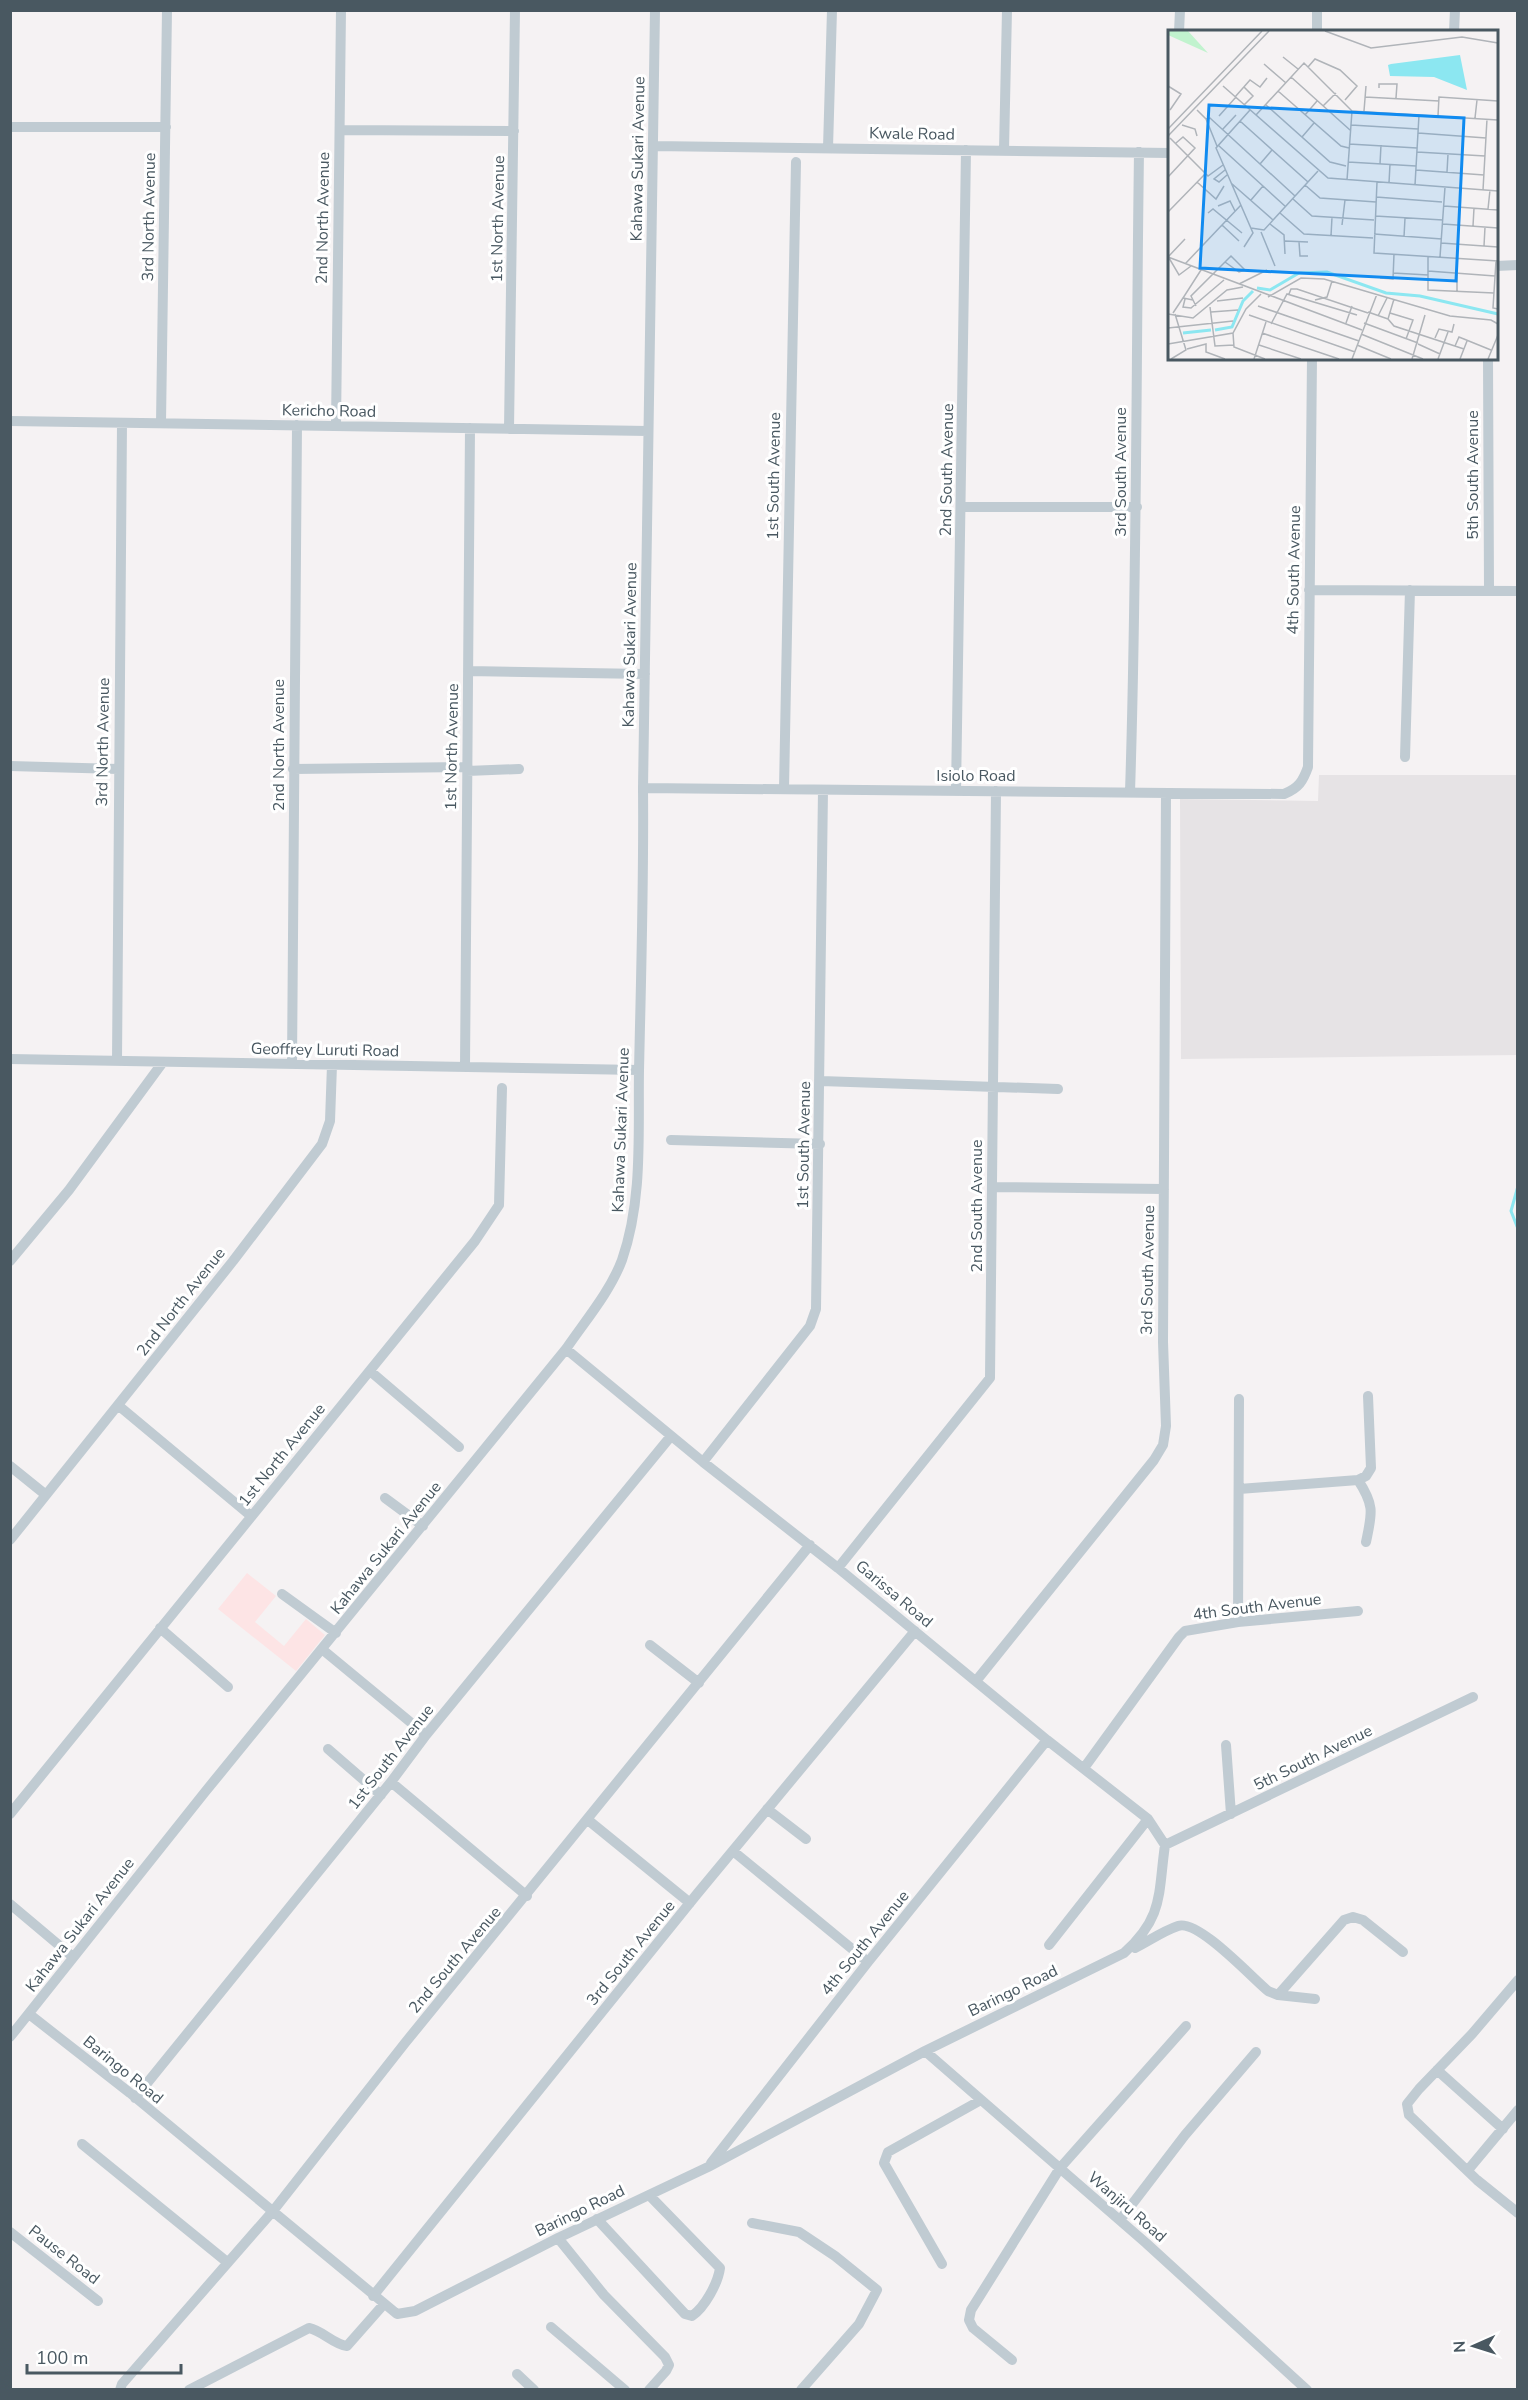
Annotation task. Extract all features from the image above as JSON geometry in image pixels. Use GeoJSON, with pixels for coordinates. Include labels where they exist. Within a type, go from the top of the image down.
{"type":"FeatureCollection","features":[{"type":"Feature","properties":{"kind":"street","name":"3rd North Avenue"},"geometry":{"type":"LineString","coordinates":[[161,423],[167,10]]}},
{"type":"Feature","properties":{"kind":"street","name":"2nd North Avenue"},"geometry":{"type":"LineString","coordinates":[[336,426],[341,10]]}},
{"type":"Feature","properties":{"kind":"street","name":"1st North Avenue"},"geometry":{"type":"LineString","coordinates":[[509,429],[515,10]]}},
{"type":"Feature","properties":{"kind":"street","name":"Kahawa Sukari Avenue"},"geometry":{"type":"LineString","coordinates":[[10,2037],[205,1792],[566,1349],[612,1281],[626,1247],[633,1216],[638,1163],[644,885],[643,788],[655,10]]}},
{"type":"Feature","properties":{"kind":"street"},"geometry":{"type":"LineString","coordinates":[[828,148],[832,10]]}},
{"type":"Feature","properties":{"kind":"street"},"geometry":{"type":"LineString","coordinates":[[1004,150],[1007,10]]}},
{"type":"Feature","properties":{"kind":"street"},"geometry":{"type":"LineString","coordinates":[[1179,30],[1180,10]]}},
{"type":"Feature","properties":{"kind":"street"},"geometry":{"type":"LineString","coordinates":[[1317,10],[1317,30]]}},
{"type":"Feature","properties":{"kind":"street"},"geometry":{"type":"LineString","coordinates":[[1455,10],[1455,30]]}},
{"type":"Feature","properties":{"kind":"street"},"geometry":{"type":"LineString","coordinates":[[11,127],[166,127]]}},
{"type":"Feature","properties":{"kind":"street"},"geometry":{"type":"LineString","coordinates":[[340,130],[514,131]]}},
{"type":"Feature","properties":{"kind":"street","name":"Kwale Road"},"geometry":{"type":"LineString","coordinates":[[653,146],[796,155],[828,148],[1168,153]]}},
{"type":"Feature","properties":{"kind":"street","name":"2nd South Avenue"},"geometry":{"type":"LineString","coordinates":[[956,791],[966,150]]}},
{"type":"Feature","properties":{"kind":"street","name":"3rd South Avenue"},"geometry":{"type":"LineString","coordinates":[[1130,792],[1137,507],[1139,152]]}},
{"type":"Feature","properties":{"kind":"street","name":"1st South Avenue"},"geometry":{"type":"LineString","coordinates":[[783,789],[796,155]]}},
{"type":"Feature","properties":{"kind":"street"},"geometry":{"type":"LineString","coordinates":[[1498,266],[1518,265]]}},
{"type":"Feature","properties":{"kind":"street","name":"4th South Avenue"},"geometry":{"type":"LineString","coordinates":[[1304,781],[1308,767],[1312,360]]}},
{"type":"Feature","properties":{"kind":"street","name":"5th South Avenue"},"geometry":{"type":"LineString","coordinates":[[1488,360],[1489,591]]}},
{"type":"Feature","properties":{"kind":"street","name":"Kericho Road"},"geometry":{"type":"LineString","coordinates":[[10,421],[648,431]]}},
{"type":"Feature","properties":{"kind":"street","name":"3rd North Avenue"},"geometry":{"type":"LineString","coordinates":[[117,1061],[122,423]]}},
{"type":"Feature","properties":{"kind":"street","name":"2nd North Avenue"},"geometry":{"type":"LineString","coordinates":[[292,1064],[297,425]]}},
{"type":"Feature","properties":{"kind":"street","name":"1st North Avenue"},"geometry":{"type":"LineString","coordinates":[[465,1067],[470,428]]}},
{"type":"Feature","properties":{"kind":"street"},"geometry":{"type":"LineString","coordinates":[[962,507],[1137,507]]}},
{"type":"Feature","properties":{"kind":"street"},"geometry":{"type":"LineString","coordinates":[[1309,590],[1518,591]]}},
{"type":"Feature","properties":{"kind":"street"},"geometry":{"type":"LineString","coordinates":[[1405,757],[1410,591]]}},
{"type":"Feature","properties":{"kind":"street"},"geometry":{"type":"LineString","coordinates":[[468,671],[645,674]]}},
{"type":"Feature","properties":{"kind":"street"},"geometry":{"type":"LineString","coordinates":[[10,766],[118,769]]}},
{"type":"Feature","properties":{"kind":"street"},"geometry":{"type":"LineString","coordinates":[[293,769],[519,769]]}},
{"type":"Feature","properties":{"kind":"street","name":"Isiolo Road"},"geometry":{"type":"LineString","coordinates":[[643,788],[1284,794],[1294,790],[1304,781]]}},
{"type":"Feature","properties":{"kind":"street","name":"1st South Avenue"},"geometry":{"type":"LineString","coordinates":[[703,1462],[815,1317],[821,1081],[823,790]]}},
{"type":"Feature","properties":{"kind":"street","name":"2nd South Avenue"},"geometry":{"type":"LineString","coordinates":[[838,1568],[990,1378],[996,791]]}},
{"type":"Feature","properties":{"kind":"street","name":"3rd South Avenue"},"geometry":{"type":"LineString","coordinates":[[976,1681],[1154,1460],[1163,1445],[1166,1426],[1163,1342],[1166,793]]}},
{"type":"Feature","properties":{"kind":"street","name":"Geoffrey Luruti Road"},"geometry":{"type":"LineString","coordinates":[[10,1059],[639,1070]]}},
{"type":"Feature","properties":{"kind":"street"},"geometry":{"type":"LineString","coordinates":[[10,1261],[69,1190],[163,1062]]}},
{"type":"Feature","properties":{"kind":"street","name":"2nd North Avenue"},"geometry":{"type":"LineString","coordinates":[[10,1540],[233,1262],[322,1144],[330,1121],[332,1065]]}},
{"type":"Feature","properties":{"kind":"street","name":"1st North Avenue"},"geometry":{"type":"LineString","coordinates":[[10,1814],[475,1241],[500,1205],[502,1068]]}},
{"type":"Feature","properties":{"kind":"street"},"geometry":{"type":"LineString","coordinates":[[821,1081],[1058,1089]]}},
{"type":"Feature","properties":{"kind":"street"},"geometry":{"type":"LineString","coordinates":[[671,1140],[820,1144]]}},
{"type":"Feature","properties":{"kind":"street"},"geometry":{"type":"LineString","coordinates":[[992,1187],[1164,1189]]}},
{"type":"Feature","properties":{"kind":"street","name":"Garissa Road"},"geometry":{"type":"LineString","coordinates":[[566,1349],[703,1462],[810,1545],[1047,1740],[1148,1819],[1165,1845]]}},
{"type":"Feature","properties":{"kind":"street"},"geometry":{"type":"LineString","coordinates":[[370,1371],[459,1447]]}},
{"type":"Feature","properties":{"kind":"street"},"geometry":{"type":"LineString","coordinates":[[1239,1490],[1358,1480],[1366,1476],[1371,1468],[1368,1396]]}},
{"type":"Feature","properties":{"kind":"street"},"geometry":{"type":"LineString","coordinates":[[1238,1622],[1239,1399]]}},
{"type":"Feature","properties":{"kind":"street"},"geometry":{"type":"LineString","coordinates":[[119,1406],[251,1516]]}},
{"type":"Feature","properties":{"kind":"street","name":"1st South Avenue"},"geometry":{"type":"LineString","coordinates":[[135,2098],[381,1795],[426,1735],[672,1436]]}},
{"type":"Feature","properties":{"kind":"street"},"geometry":{"type":"LineString","coordinates":[[10,1466],[46,1496]]}},
{"type":"Feature","properties":{"kind":"street"},"geometry":{"type":"LineString","coordinates":[[1358,1480],[1370,1498],[1371,1514],[1366,1542]]}},
{"type":"Feature","properties":{"kind":"street"},"geometry":{"type":"LineString","coordinates":[[385,1498],[423,1526]]}},
{"type":"Feature","properties":{"kind":"street","name":"2nd South Avenue"},"geometry":{"type":"LineString","coordinates":[[120,2390],[122,2384],[160,2338],[273,2211],[405,2043],[527,1896],[810,1545]]}},
{"type":"Feature","properties":{"kind":"street"},"geometry":{"type":"LineString","coordinates":[[282,1594],[336,1633]]}},
{"type":"Feature","properties":{"kind":"street","name":"4th South Avenue"},"geometry":{"type":"LineString","coordinates":[[1084,1768],[1179,1636],[1195,1629],[1238,1622],[1358,1611]]}},
{"type":"Feature","properties":{"kind":"street"},"geometry":{"type":"LineString","coordinates":[[160,1628],[228,1687]]}},
{"type":"Feature","properties":{"kind":"street","name":"3rd South Avenue"},"geometry":{"type":"LineString","coordinates":[[373,2296],[690,1903],[915,1631]]}},
{"type":"Feature","properties":{"kind":"street"},"geometry":{"type":"LineString","coordinates":[[650,1645],[699,1683]]}},
{"type":"Feature","properties":{"kind":"street"},"geometry":{"type":"LineString","coordinates":[[323,1650],[426,1735]]}},
{"type":"Feature","properties":{"kind":"street","name":"5th South Avenue"},"geometry":{"type":"LineString","coordinates":[[1165,1845],[1473,1697]]}},
{"type":"Feature","properties":{"kind":"street","name":"4th South Avenue"},"geometry":{"type":"LineString","coordinates":[[708,2167],[868,1962],[1047,1740]]}},
{"type":"Feature","properties":{"kind":"street"},"geometry":{"type":"LineString","coordinates":[[1226,1745],[1232,1814]]}},
{"type":"Feature","properties":{"kind":"street"},"geometry":{"type":"LineString","coordinates":[[328,1749],[381,1795]]}},
{"type":"Feature","properties":{"kind":"street"},"geometry":{"type":"LineString","coordinates":[[391,1782],[527,1896]]}},
{"type":"Feature","properties":{"kind":"street"},"geometry":{"type":"LineString","coordinates":[[767,1809],[806,1839]]}},
{"type":"Feature","properties":{"kind":"street"},"geometry":{"type":"LineString","coordinates":[[1049,1946],[1148,1819]]}},
{"type":"Feature","properties":{"kind":"street"},"geometry":{"type":"LineString","coordinates":[[588,1820],[690,1903]]}},
{"type":"Feature","properties":{"kind":"street","name":"Baringo Road"},"geometry":{"type":"LineString","coordinates":[[29,2014],[135,2098],[397,2314],[415,2311],[558,2238],[708,2167],[925,2051],[1124,1953],[1141,1938],[1152,1923],[1157,1907],[1165,1845]]}},
{"type":"Feature","properties":{"kind":"street"},"geometry":{"type":"LineString","coordinates":[[733,1851],[868,1962]]}},
{"type":"Feature","properties":{"kind":"street"},"geometry":{"type":"LineString","coordinates":[[10,1904],[73,1957]]}},
{"type":"Feature","properties":{"kind":"street"},"geometry":{"type":"LineString","coordinates":[[1278,1995],[1344,1920],[1353,1917],[1363,1920],[1403,1952]]}},
{"type":"Feature","properties":{"kind":"street"},"geometry":{"type":"LineString","coordinates":[[1124,1953],[1178,1926],[1192,1927],[1207,1937],[1268,1991],[1278,1995],[1315,2000]]}},
{"type":"Feature","properties":{"kind":"street"},"geometry":{"type":"LineString","coordinates":[[1518,1980],[1407,2104],[1406,2110],[1408,2115],[1518,2213]]}},
{"type":"Feature","properties":{"kind":"street"},"geometry":{"type":"LineString","coordinates":[[1012,2360],[974,2328],[969,2320],[971,2310],[1060,2168],[1186,2026]]}},
{"type":"Feature","properties":{"kind":"street","name":"Wanjiru Road"},"geometry":{"type":"LineString","coordinates":[[925,2051],[1120,2220],[1306,2390]]}},
{"type":"Feature","properties":{"kind":"street"},"geometry":{"type":"LineString","coordinates":[[1120,2220],[1185,2135],[1256,2052]]}},
{"type":"Feature","properties":{"kind":"street"},"geometry":{"type":"LineString","coordinates":[[1437,2070],[1503,2129]]}},
{"type":"Feature","properties":{"kind":"street"},"geometry":{"type":"LineString","coordinates":[[942,2264],[884,2163],[885,2156],[888,2152],[981,2100]]}},
{"type":"Feature","properties":{"kind":"street"},"geometry":{"type":"LineString","coordinates":[[1468,2170],[1518,2110]]}},
{"type":"Feature","properties":{"kind":"street"},"geometry":{"type":"LineString","coordinates":[[82,2144],[227,2262]]}},
{"type":"Feature","properties":{"kind":"street"},"geometry":{"type":"LineString","coordinates":[[597,2219],[685,2314],[692,2316],[701,2307],[720,2268],[649,2195]]}},
{"type":"Feature","properties":{"kind":"street"},"geometry":{"type":"LineString","coordinates":[[752,2223],[799,2232],[835,2256],[878,2290],[859,2324],[801,2390]]}},
{"type":"Feature","properties":{"kind":"street","name":"Pause Road"},"geometry":{"type":"LineString","coordinates":[[12,2235],[98,2301]]}},
{"type":"Feature","properties":{"kind":"street"},"geometry":{"type":"LineString","coordinates":[[558,2238],[604,2295],[665,2357],[669,2365],[666,2372],[649,2390]]}},
{"type":"Feature","properties":{"kind":"street"},"geometry":{"type":"LineString","coordinates":[[189,2390],[309,2328],[316,2329],[341,2345],[347,2346],[384,2304]]}},
{"type":"Feature","properties":{"kind":"street"},"geometry":{"type":"LineString","coordinates":[[551,2327],[625,2390]]}},
{"type":"Feature","properties":{"kind":"street"},"geometry":{"type":"LineString","coordinates":[[518,2374],[534,2390]]}},
{"type":"Feature","properties":{"kind":"shaded area"},"geometry":{"type":"Polygon","coordinates":[[[1319,775],[1517,775],[1517,1055],[1181,1059],[1180,799],[1318,801],[1319,775]]]}},
{"type":"Feature","properties":{"kind":"shaded area"},"geometry":{"type":"Polygon","coordinates":[[[247,1573],[276,1596],[255,1622],[284,1646],[306,1619],[325,1635],[296,1671],[218,1609],[247,1573]]]}},
{"type":"Feature","properties":{"kind":"waterway"},"geometry":{"type":"LineString","coordinates":[[1518,1186],[1511,1211],[1518,1229]]}}]}
